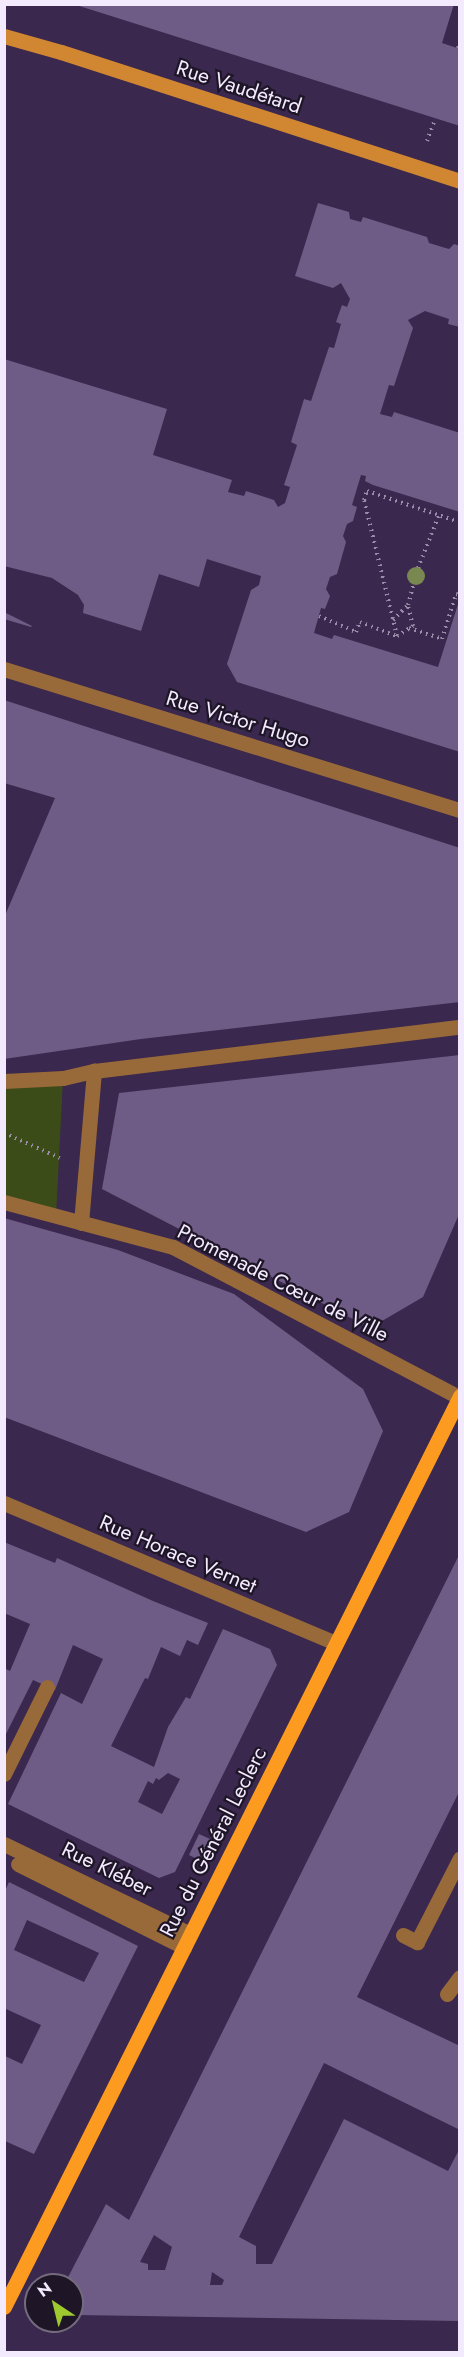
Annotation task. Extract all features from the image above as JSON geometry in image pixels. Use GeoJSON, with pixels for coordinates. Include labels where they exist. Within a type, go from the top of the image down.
{"type":"FeatureCollection","features":[{"type":"Feature","properties":{"kind":"main road","name":"Rue du Général Leclerc"},"geometry":{"type":"LineString","coordinates":[[4,2307],[459,1396]]}},
{"type":"Feature","properties":{"kind":"street","name":"Rue Vaudétard"},"geometry":{"type":"LineString","coordinates":[[4,36],[459,181]]}},
{"type":"Feature","properties":{"kind":"street","name":"Rue Victor Hugo"},"geometry":{"type":"LineString","coordinates":[[4,669],[459,810]]}},
{"type":"Feature","properties":{"kind":"street"},"geometry":{"type":"LineString","coordinates":[[4,1081],[63,1078],[94,1071],[459,1027]]}},
{"type":"Feature","properties":{"kind":"street"},"geometry":{"type":"LineString","coordinates":[[81,1223],[94,1071]]}},
{"type":"Feature","properties":{"kind":"street","name":"Promenade Cœur de Ville"},"geometry":{"type":"LineString","coordinates":[[4,1202],[173,1247],[459,1396]]}},
{"type":"Feature","properties":{"kind":"street","name":"Rue Horace Vernet"},"geometry":{"type":"LineString","coordinates":[[4,1503],[335,1643]]}},
{"type":"Feature","properties":{"kind":"street"},"geometry":{"type":"LineString","coordinates":[[4,1774],[47,1687]]}},
{"type":"Feature","properties":{"kind":"street","name":"Rue Kléber"},"geometry":{"type":"LineString","coordinates":[[4,1844],[187,1940]]}},
{"type":"Feature","properties":{"kind":"street"},"geometry":{"type":"LineString","coordinates":[[403,1935],[417,1942],[459,1858]]}},
{"type":"Feature","properties":{"kind":"street"},"geometry":{"type":"LineString","coordinates":[[18,1864],[187,1940]]}},
{"type":"Feature","properties":{"kind":"street"},"geometry":{"type":"LineString","coordinates":[[447,1994],[459,1977]]}},
{"type":"Feature","properties":{"kind":"path"},"geometry":{"type":"LineString","coordinates":[[458,48],[459,42]]}},
{"type":"Feature","properties":{"kind":"path"},"geometry":{"type":"LineString","coordinates":[[397,636],[364,500],[367,490],[456,521]]}},
{"type":"Feature","properties":{"kind":"path"},"geometry":{"type":"LineString","coordinates":[[397,636],[413,626],[408,605],[414,582],[411,578],[412,571],[418,568],[439,515]]}},
{"type":"Feature","properties":{"kind":"path"},"geometry":{"type":"LineString","coordinates":[[414,582],[420,580],[422,575],[418,568]]}},
{"type":"Feature","properties":{"kind":"path"},"geometry":{"type":"LineString","coordinates":[[410,628],[442,639],[456,594],[459,595]]}},
{"type":"Feature","properties":{"kind":"path"},"geometry":{"type":"LineString","coordinates":[[393,620],[408,605]]}},
{"type":"Feature","properties":{"kind":"path"},"geometry":{"type":"LineString","coordinates":[[319,616],[356,632],[360,622],[397,636]]}},
{"type":"Feature","properties":{"kind":"path"},"geometry":{"type":"LineString","coordinates":[[4,1133],[85,1169]]}},
{"type":"Feature","properties":{"kind":"green space"},"geometry":{"type":"Polygon","coordinates":[[[63,1078],[56,1217],[5,1202],[4,1081],[63,1078]]]}},
{"type":"Feature","properties":{"kind":"building"},"geometry":{"type":"Polygon","coordinates":[[[73,4],[454,4],[442,43],[460,49],[460,126],[73,4]]]}},
{"type":"Feature","properties":{"kind":"building"},"geometry":{"type":"Polygon","coordinates":[[[318,203],[349,212],[350,219],[361,222],[363,217],[427,237],[429,243],[449,249],[454,244],[460,246],[460,327],[448,324],[449,319],[425,311],[408,320],[413,328],[394,386],[389,385],[380,414],[392,417],[394,412],[460,433],[460,512],[373,485],[365,481],[366,476],[361,475],[352,505],[357,507],[353,521],[347,524],[343,536],[346,542],[337,574],[330,577],[326,589],[330,596],[325,609],[321,608],[314,633],[332,639],[334,635],[438,667],[460,598],[460,752],[237,682],[227,664],[251,590],[259,585],[261,576],[207,559],[199,587],[159,574],[141,631],[83,613],[84,605],[78,595],[52,578],[4,566],[4,359],[167,409],[153,455],[232,480],[228,492],[244,496],[246,491],[274,500],[278,507],[285,503],[290,487],[284,485],[297,445],[291,442],[304,399],[311,401],[329,347],[334,348],[341,324],[336,322],[342,305],[347,307],[350,299],[341,283],[333,288],[295,276],[318,203]]]}},
{"type":"Feature","properties":{"kind":"building"},"geometry":{"type":"Polygon","coordinates":[[[4,612],[32,626],[4,619],[4,612]]]}},
{"type":"Feature","properties":{"kind":"building"},"geometry":{"type":"Polygon","coordinates":[[[4,700],[460,848],[460,1002],[141,1039],[4,1059],[4,918],[55,798],[4,783],[4,700]]]}},
{"type":"Feature","properties":{"kind":"building"},"geometry":{"type":"Polygon","coordinates":[[[460,1055],[460,1212],[423,1297],[370,1328],[102,1189],[119,1093],[460,1055]]]}},
{"type":"Feature","properties":{"kind":"building"},"geometry":{"type":"Polygon","coordinates":[[[4,1218],[118,1250],[234,1294],[363,1389],[383,1431],[349,1512],[306,1532],[4,1417],[4,1218]]]}},
{"type":"Feature","properties":{"kind":"building"},"geometry":{"type":"Polygon","coordinates":[[[4,1542],[55,1563],[57,1558],[208,1623],[198,1645],[187,1640],[180,1656],[161,1647],[148,1679],[145,1678],[111,1746],[154,1767],[168,1727],[186,1697],[190,1699],[223,1629],[270,1649],[277,1665],[175,1872],[159,1878],[8,1804],[61,1693],[82,1704],[103,1659],[73,1645],[55,1690],[33,1680],[4,1738],[4,1668],[10,1671],[30,1624],[4,1613],[4,1542]],[[168,1773],[159,1780],[156,1778],[153,1784],[148,1781],[138,1802],[162,1814],[180,1779],[168,1773]]]}},
{"type":"Feature","properties":{"kind":"building"},"geometry":{"type":"Polygon","coordinates":[[[460,1553],[460,1790],[357,1997],[460,2046],[460,2130],[324,2063],[239,2237],[256,2246],[256,2264],[272,2264],[344,2119],[448,2171],[460,2148],[460,2321],[84,2315],[84,2273],[70,2273],[106,2204],[129,2220],[460,1553]],[[154,2235],[140,2262],[148,2264],[148,2270],[165,2270],[172,2247],[154,2235]],[[212,2272],[210,2285],[222,2285],[224,2280],[212,2272]]]}},
{"type":"Feature","properties":{"kind":"building"},"geometry":{"type":"Polygon","coordinates":[[[199,1834],[210,1839],[199,1860],[189,1855],[199,1834]]]}},
{"type":"Feature","properties":{"kind":"building"},"geometry":{"type":"Polygon","coordinates":[[[9,1882],[138,1946],[34,2154],[5,2141],[5,2056],[22,2064],[41,2025],[6,2009],[4,2013],[4,1893],[9,1882]],[[27,1920],[14,1950],[84,1982],[99,1953],[27,1920]]]}}]}
